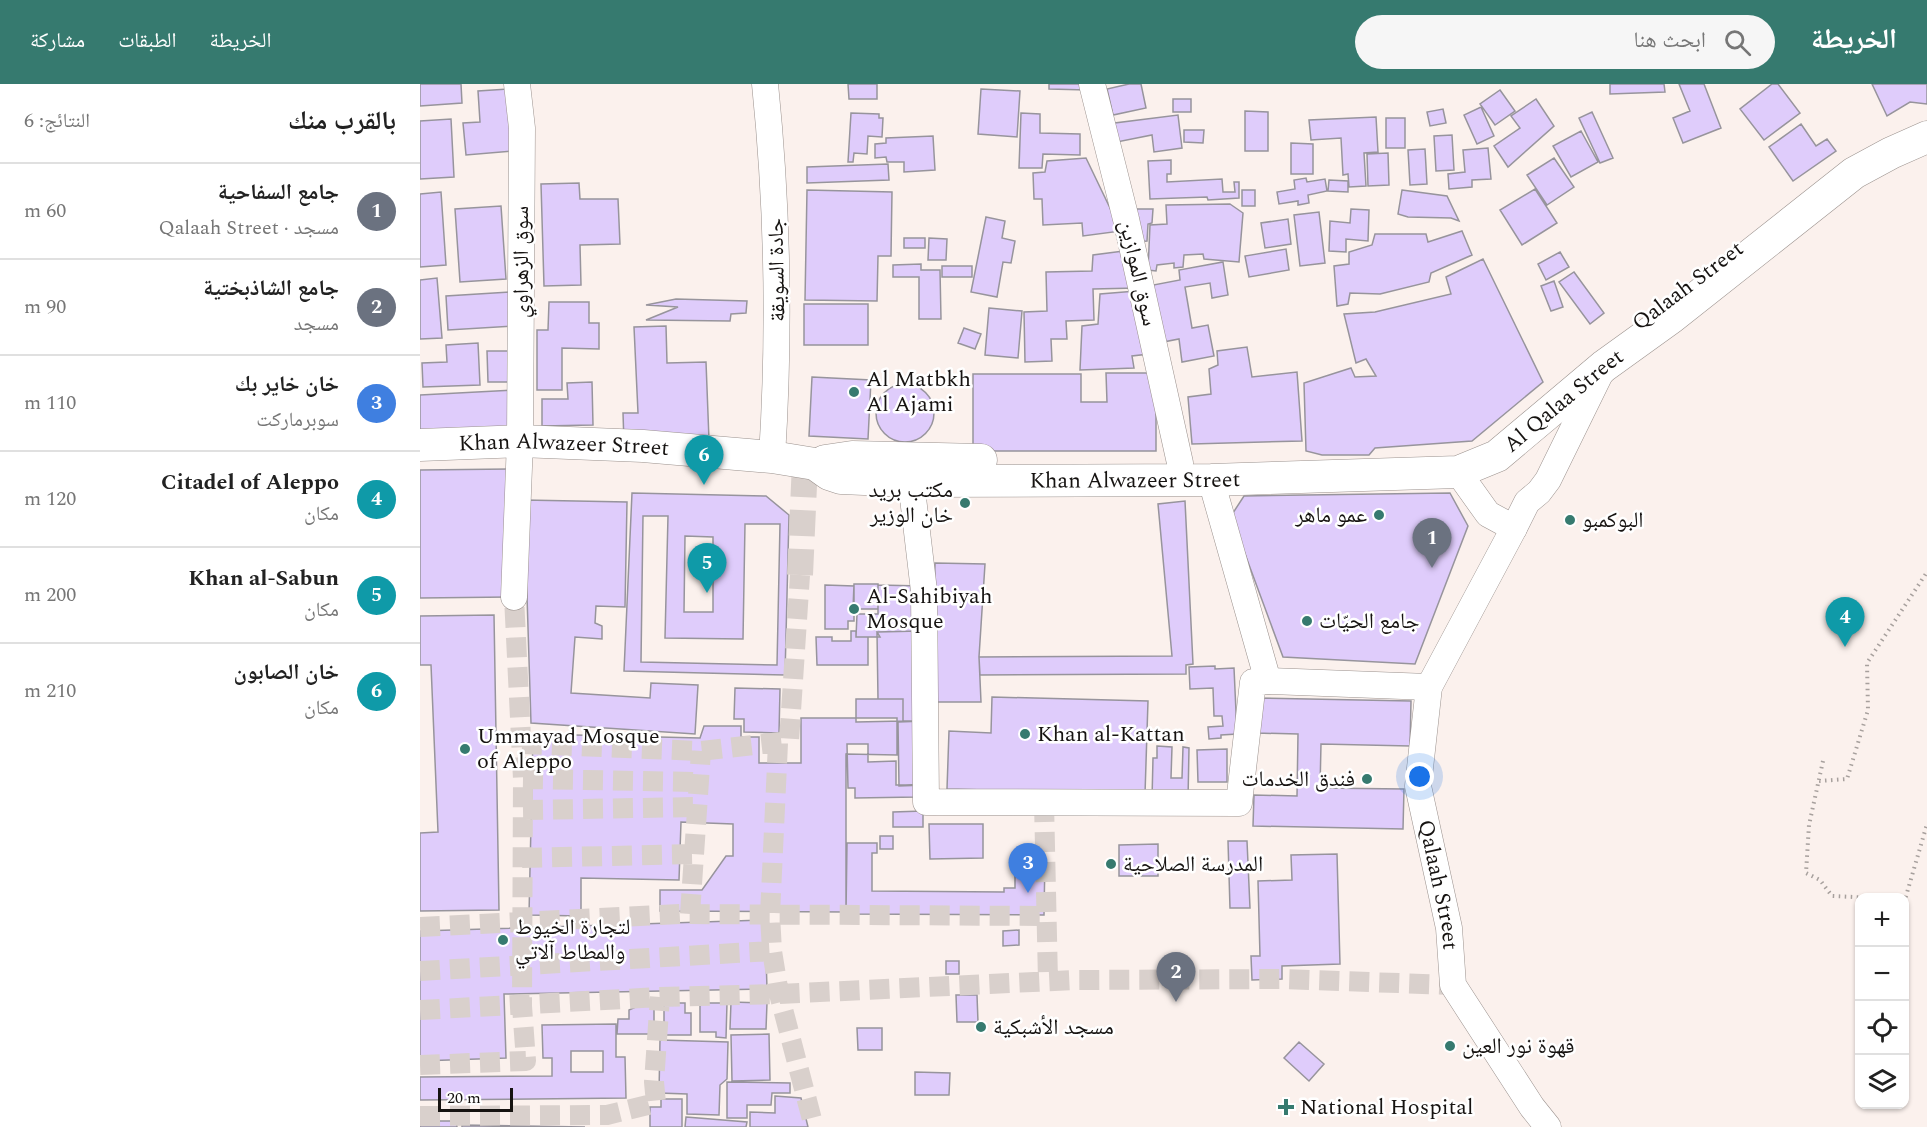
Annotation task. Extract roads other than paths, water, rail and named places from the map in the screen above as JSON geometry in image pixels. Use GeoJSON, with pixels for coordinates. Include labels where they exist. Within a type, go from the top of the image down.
{"type":"FeatureCollection","features":[{"type":"Feature","properties":{"kind":"street","name":"سوق الزهراوي"},"geometry":{"type":"LineString","coordinates":[[514,597],[520,441],[522,128],[517,84]]}},
{"type":"Feature","properties":{"kind":"street","name":"جادة السويقة"},"geometry":{"type":"LineString","coordinates":[[765,84],[776,219],[778,299],[777,377],[772,457]]}},
{"type":"Feature","properties":{"kind":"street","name":"سوق الموازين"},"geometry":{"type":"LineString","coordinates":[[1092,84],[1126,219],[1180,463]]}},
{"type":"Feature","properties":{"kind":"street","name":"Qalaah Street"},"geometry":{"type":"LineString","coordinates":[[1455,466],[1482,447],[1544,394],[1745,244],[1874,141],[1927,117]]}},
{"type":"Feature","properties":{"kind":"street","name":"Al Qalaa Street"},"geometry":{"type":"LineString","coordinates":[[1455,466],[1497,456],[1604,366],[1672,317],[1854,173],[1927,137]]}},
{"type":"Feature","properties":{"kind":"street","name":"Qalaah Street"},"geometry":{"type":"LineString","coordinates":[[1548,1127],[1532,1107],[1453,986],[1449,928],[1418,786],[1429,687],[1527,502],[1548,480],[1604,366]]}},
{"type":"Feature","properties":{"kind":"street","name":"Khan Alwazeer Street"},"geometry":{"type":"LineString","coordinates":[[420,445],[520,441],[643,446],[772,457],[815,464],[829,474],[841,478],[911,481],[1211,480],[1455,466]]}},
{"type":"Feature","properties":{"kind":"street","name":"Khan Alwazeer Street"},"geometry":{"type":"LineString","coordinates":[[815,464],[830,459],[852,457],[1455,466]]}},
{"type":"Feature","properties":{"kind":"street"},"geometry":{"type":"LineString","coordinates":[[1455,466],[1488,514],[1514,528]]}},
{"type":"Feature","properties":{"kind":"street"},"geometry":{"type":"LineString","coordinates":[[1211,480],[1268,681]]}},
{"type":"Feature","properties":{"kind":"street"},"geometry":{"type":"LineString","coordinates":[[911,481],[924,591],[926,802],[1239,803],[1253,682],[1429,687]]}},
{"type":"Feature","properties":{"kind":"tunnel"},"geometry":{"type":"LineString","coordinates":[[800,575],[805,463]]}},
{"type":"Feature","properties":{"kind":"tunnel"},"geometry":{"type":"LineString","coordinates":[[522,744],[701,751],[789,741],[800,575]]}},
{"type":"Feature","properties":{"kind":"tunnel"},"geometry":{"type":"LineString","coordinates":[[420,1065],[526,1061],[522,1006],[523,779],[514,597]]}},
{"type":"Feature","properties":{"kind":"tunnel"},"geometry":{"type":"LineString","coordinates":[[778,743],[770,915],[772,951],[779,994],[814,1127]]}},
{"type":"Feature","properties":{"kind":"tunnel"},"geometry":{"type":"LineString","coordinates":[[690,914],[701,751]]}},
{"type":"Feature","properties":{"kind":"tunnel"},"geometry":{"type":"LineString","coordinates":[[523,779],[699,782]]}},
{"type":"Feature","properties":{"kind":"tunnel"},"geometry":{"type":"LineString","coordinates":[[1044,802],[1048,981]]}},
{"type":"Feature","properties":{"kind":"tunnel"},"geometry":{"type":"LineString","coordinates":[[523,810],[697,807]]}},
{"type":"Feature","properties":{"kind":"tunnel"},"geometry":{"type":"LineString","coordinates":[[522,858],[694,854]]}},
{"type":"Feature","properties":{"kind":"tunnel"},"geometry":{"type":"LineString","coordinates":[[420,927],[681,914],[1047,916]]}},
{"type":"Feature","properties":{"kind":"tunnel"},"geometry":{"type":"LineString","coordinates":[[420,971],[772,951]]}},
{"type":"Feature","properties":{"kind":"tunnel"},"geometry":{"type":"LineString","coordinates":[[420,1010],[660,997],[779,994],[1075,980],[1282,979],[1453,985]]}},
{"type":"Feature","properties":{"kind":"tunnel"},"geometry":{"type":"LineString","coordinates":[[420,1116],[607,1115],[656,1103],[654,1082],[660,997]]}},
{"type":"Feature","properties":{"kind":"place","name":"Al Matbkh Al Ajami"},"geometry":{"type":"Point","coordinates":[854,392]}},
{"type":"Feature","properties":{"kind":"place","name":"خان الصابون"},"geometry":{"type":"Point","coordinates":[704,485]}},
{"type":"Feature","properties":{"kind":"place","name":"مكتب بريد خان الوزير"},"geometry":{"type":"Point","coordinates":[965,503]}},
{"type":"Feature","properties":{"kind":"place","name":"عمو ماهر"},"geometry":{"type":"Point","coordinates":[1379,515]}},
{"type":"Feature","properties":{"kind":"place","name":"البوكمبو"},"geometry":{"type":"Point","coordinates":[1570,520]}},
{"type":"Feature","properties":{"kind":"place","name":"جامع السفاحية"},"geometry":{"type":"Point","coordinates":[1432,568]}},
{"type":"Feature","properties":{"kind":"place","name":"Khan al-Sabun"},"geometry":{"type":"Point","coordinates":[707,593]}},
{"type":"Feature","properties":{"kind":"place","name":"Al-Sahibiyah Mosque"},"geometry":{"type":"Point","coordinates":[854,609]}},
{"type":"Feature","properties":{"kind":"place","name":"جامع الحيّات"},"geometry":{"type":"Point","coordinates":[1307,621]}},
{"type":"Feature","properties":{"kind":"place","name":"Citadel of Aleppo"},"geometry":{"type":"Point","coordinates":[1845,647]}},
{"type":"Feature","properties":{"kind":"place","name":"Khan al-Kattan"},"geometry":{"type":"Point","coordinates":[1025,734]}},
{"type":"Feature","properties":{"kind":"place","name":"Ummayad Mosque of Aleppo"},"geometry":{"type":"Point","coordinates":[465,749]}},
{"type":"Feature","properties":{"kind":"place","name":"فندق الخدمات"},"geometry":{"type":"Point","coordinates":[1367,779]}},
{"type":"Feature","properties":{"kind":"place","name":"المدرسة الصلاحية"},"geometry":{"type":"Point","coordinates":[1111,864]}},
{"type":"Feature","properties":{"kind":"place","name":"خان خاير بك"},"geometry":{"type":"Point","coordinates":[1028,893]}},
{"type":"Feature","properties":{"kind":"place","name":"لتجارة الخيوط والمطاط آلاتي"},"geometry":{"type":"Point","coordinates":[503,940]}},
{"type":"Feature","properties":{"kind":"place","name":"جامع الشاذبختية"},"geometry":{"type":"Point","coordinates":[1176,1002]}},
{"type":"Feature","properties":{"kind":"place","name":"مسجد الأشبكية"},"geometry":{"type":"Point","coordinates":[981,1027]}},
{"type":"Feature","properties":{"kind":"place","name":"قهوة نور العين"},"geometry":{"type":"Point","coordinates":[1450,1046]}},
{"type":"Feature","properties":{"kind":"place","name":"National Hospital"},"geometry":{"type":"Point","coordinates":[1286,1107]}}]}
